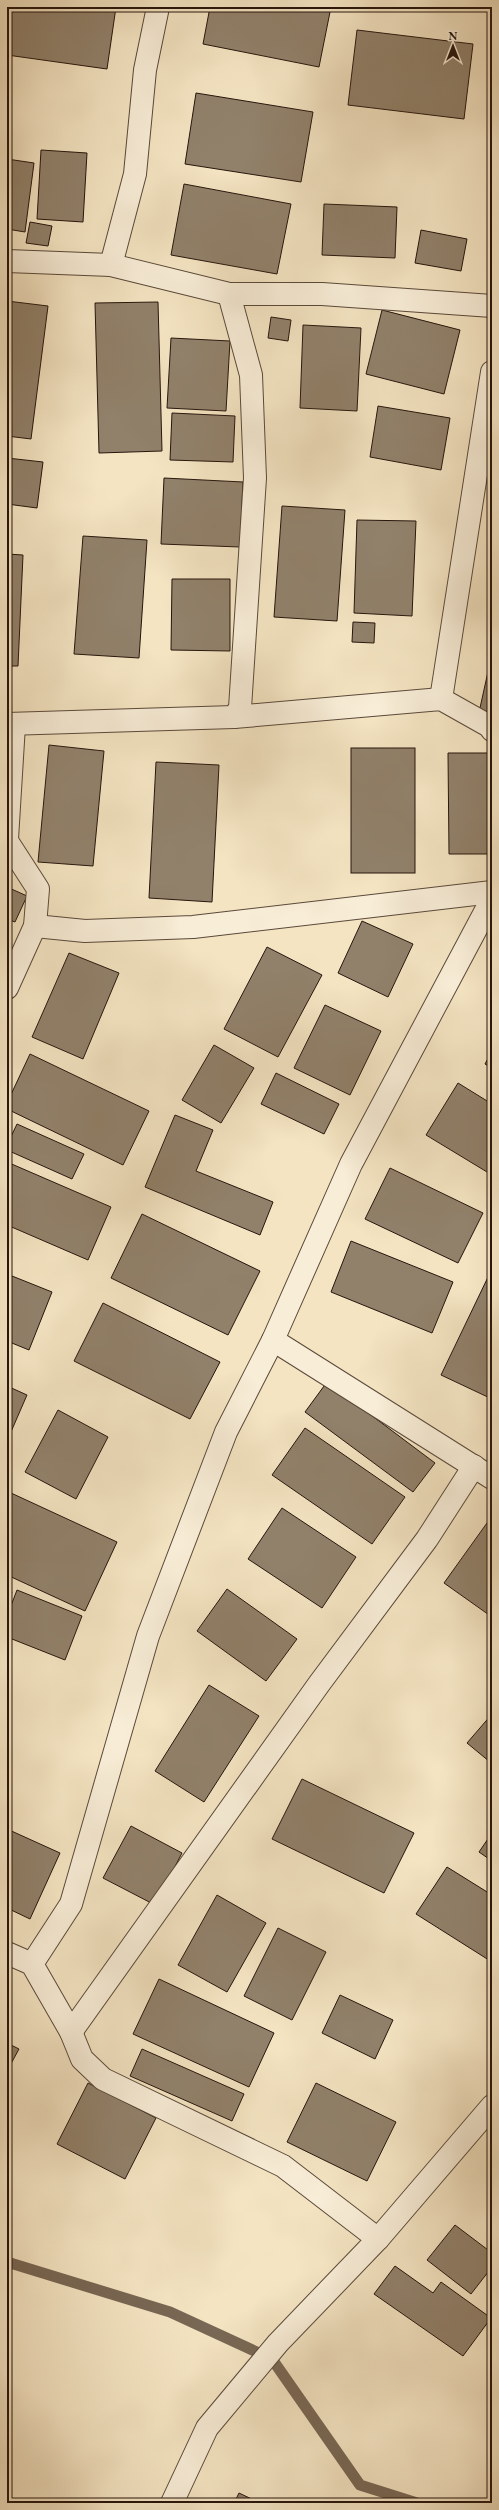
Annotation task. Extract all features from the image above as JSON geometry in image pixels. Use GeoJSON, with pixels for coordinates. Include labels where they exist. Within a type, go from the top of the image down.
{"type":"FeatureCollection","features":[{"type":"Feature","properties":{"kind":"street"},"geometry":{"type":"LineString","coordinates":[[111,264],[135,174],[145,70],[158,7]]}},
{"type":"Feature","properties":{"kind":"street"},"geometry":{"type":"LineString","coordinates":[[7,261],[111,264],[229,294],[322,294],[492,306]]}},
{"type":"Feature","properties":{"kind":"street"},"geometry":{"type":"LineString","coordinates":[[229,294],[250,375],[255,478],[240,708],[234,717]]}},
{"type":"Feature","properties":{"kind":"street"},"geometry":{"type":"LineString","coordinates":[[441,699],[492,372]]}},
{"type":"Feature","properties":{"kind":"street"},"geometry":{"type":"LineString","coordinates":[[7,988],[35,926],[38,890],[7,840],[11,725],[234,717],[441,699],[489,726],[492,730]]}},
{"type":"Feature","properties":{"kind":"street"},"geometry":{"type":"LineString","coordinates":[[35,926],[85,931],[193,927],[492,892]]}},
{"type":"Feature","properties":{"kind":"street"},"geometry":{"type":"LineString","coordinates":[[32,1964],[71,1904],[148,1636],[226,1432],[273,1340],[351,1164],[492,899]]}},
{"type":"Feature","properties":{"kind":"street"},"geometry":{"type":"LineString","coordinates":[[273,1340],[492,1478]]}},
{"type":"Feature","properties":{"kind":"street"},"geometry":{"type":"LineString","coordinates":[[71,2032],[314,1691],[427,1539],[474,1466]]}},
{"type":"Feature","properties":{"kind":"street"},"geometry":{"type":"LineString","coordinates":[[7,1953],[32,1964],[71,2032],[82,2058],[103,2079],[283,2166],[378,2239]]}},
{"type":"Feature","properties":{"kind":"street"},"geometry":{"type":"LineString","coordinates":[[172,2503],[207,2428],[278,2343],[378,2239],[492,2106]]}},
{"type":"Feature","properties":{"kind":"building"},"geometry":{"type":"Polygon","coordinates":[[[7,7],[116,7],[107,69],[7,55],[7,7]]]}},
{"type":"Feature","properties":{"kind":"building"},"geometry":{"type":"Polygon","coordinates":[[[210,7],[331,7],[319,67],[203,44],[210,7]]]}},
{"type":"Feature","properties":{"kind":"building"},"geometry":{"type":"Polygon","coordinates":[[[357,30],[473,44],[464,119],[348,105],[357,30]]]}},
{"type":"Feature","properties":{"kind":"building"},"geometry":{"type":"Polygon","coordinates":[[[196,93],[313,112],[301,182],[185,164],[196,93]]]}},
{"type":"Feature","properties":{"kind":"building"},"geometry":{"type":"Polygon","coordinates":[[[41,150],[87,153],[83,222],[37,219],[41,150]]]}},
{"type":"Feature","properties":{"kind":"building"},"geometry":{"type":"Polygon","coordinates":[[[7,159],[34,163],[25,232],[7,229],[7,159]]]}},
{"type":"Feature","properties":{"kind":"building"},"geometry":{"type":"Polygon","coordinates":[[[184,184],[291,204],[277,274],[171,255],[184,184]]]}},
{"type":"Feature","properties":{"kind":"building"},"geometry":{"type":"Polygon","coordinates":[[[324,204],[397,207],[395,258],[322,255],[324,204]]]}},
{"type":"Feature","properties":{"kind":"building"},"geometry":{"type":"Polygon","coordinates":[[[30,222],[52,226],[48,246],[26,243],[30,222]]]}},
{"type":"Feature","properties":{"kind":"building"},"geometry":{"type":"Polygon","coordinates":[[[421,230],[467,239],[461,271],[415,263],[421,230]]]}},
{"type":"Feature","properties":{"kind":"building"},"geometry":{"type":"Polygon","coordinates":[[[7,301],[48,306],[31,439],[7,436],[7,301]]]}},
{"type":"Feature","properties":{"kind":"building"},"geometry":{"type":"Polygon","coordinates":[[[158,302],[162,451],[99,453],[95,303],[158,302]]]}},
{"type":"Feature","properties":{"kind":"building"},"geometry":{"type":"Polygon","coordinates":[[[382,310],[460,330],[444,394],[366,374],[382,310]]]}},
{"type":"Feature","properties":{"kind":"building"},"geometry":{"type":"Polygon","coordinates":[[[271,317],[291,320],[288,341],[268,338],[271,317]]]}},
{"type":"Feature","properties":{"kind":"building"},"geometry":{"type":"Polygon","coordinates":[[[303,325],[361,328],[357,411],[300,408],[303,325]]]}},
{"type":"Feature","properties":{"kind":"building"},"geometry":{"type":"Polygon","coordinates":[[[171,338],[230,341],[226,411],[167,408],[171,338]]]}},
{"type":"Feature","properties":{"kind":"building"},"geometry":{"type":"Polygon","coordinates":[[[378,406],[450,418],[441,470],[370,457],[378,406]]]}},
{"type":"Feature","properties":{"kind":"building"},"geometry":{"type":"Polygon","coordinates":[[[172,413],[235,416],[233,462],[170,460],[172,413]]]}},
{"type":"Feature","properties":{"kind":"building"},"geometry":{"type":"Polygon","coordinates":[[[7,458],[43,462],[37,508],[7,504],[7,458]]]}},
{"type":"Feature","properties":{"kind":"building"},"geometry":{"type":"Polygon","coordinates":[[[164,478],[243,482],[240,547],[161,544],[164,478]]]}},
{"type":"Feature","properties":{"kind":"building"},"geometry":{"type":"Polygon","coordinates":[[[282,506],[345,510],[337,621],[274,617],[282,506]]]}},
{"type":"Feature","properties":{"kind":"building"},"geometry":{"type":"Polygon","coordinates":[[[357,520],[416,521],[412,616],[354,613],[357,520]]]}},
{"type":"Feature","properties":{"kind":"building"},"geometry":{"type":"Polygon","coordinates":[[[83,536],[147,540],[139,658],[74,654],[83,536]]]}},
{"type":"Feature","properties":{"kind":"building"},"geometry":{"type":"Polygon","coordinates":[[[7,554],[23,555],[18,666],[7,666],[7,554]]]}},
{"type":"Feature","properties":{"kind":"building"},"geometry":{"type":"Polygon","coordinates":[[[172,579],[230,579],[230,651],[171,650],[172,579]]]}},
{"type":"Feature","properties":{"kind":"building"},"geometry":{"type":"Polygon","coordinates":[[[353,622],[375,623],[374,643],[352,642],[353,622]]]}},
{"type":"Feature","properties":{"kind":"building"},"geometry":{"type":"Polygon","coordinates":[[[492,658],[492,720],[478,717],[492,658]]]}},
{"type":"Feature","properties":{"kind":"building"},"geometry":{"type":"Polygon","coordinates":[[[49,745],[104,751],[93,866],[38,862],[49,745]]]}},
{"type":"Feature","properties":{"kind":"building"},"geometry":{"type":"Polygon","coordinates":[[[351,748],[415,748],[415,873],[351,873],[351,748]]]}},
{"type":"Feature","properties":{"kind":"building"},"geometry":{"type":"Polygon","coordinates":[[[448,753],[492,753],[492,854],[449,854],[448,753]]]}},
{"type":"Feature","properties":{"kind":"building"},"geometry":{"type":"Polygon","coordinates":[[[156,762],[219,765],[212,902],[149,898],[156,762]]]}},
{"type":"Feature","properties":{"kind":"building"},"geometry":{"type":"Polygon","coordinates":[[[7,887],[27,896],[15,922],[7,919],[7,887]]]}},
{"type":"Feature","properties":{"kind":"building"},"geometry":{"type":"Polygon","coordinates":[[[362,921],[413,944],[388,997],[338,973],[362,921]]]}},
{"type":"Feature","properties":{"kind":"building"},"geometry":{"type":"Polygon","coordinates":[[[267,947],[322,975],[278,1057],[224,1029],[267,947]]]}},
{"type":"Feature","properties":{"kind":"building"},"geometry":{"type":"Polygon","coordinates":[[[69,953],[119,973],[83,1059],[32,1037],[69,953]]]}},
{"type":"Feature","properties":{"kind":"building"},"geometry":{"type":"Polygon","coordinates":[[[325,1005],[381,1031],[350,1095],[294,1068],[325,1005]]]}},
{"type":"Feature","properties":{"kind":"building"},"geometry":{"type":"Polygon","coordinates":[[[214,1045],[254,1068],[221,1123],[182,1100],[214,1045]]]}},
{"type":"Feature","properties":{"kind":"building"},"geometry":{"type":"Polygon","coordinates":[[[492,1051],[492,1068],[485,1064],[492,1051]]]}},
{"type":"Feature","properties":{"kind":"building"},"geometry":{"type":"Polygon","coordinates":[[[30,1054],[149,1111],[123,1165],[7,1109],[7,1103],[30,1054]]]}},
{"type":"Feature","properties":{"kind":"building"},"geometry":{"type":"Polygon","coordinates":[[[276,1073],[339,1104],[324,1134],[261,1104],[276,1073]]]}},
{"type":"Feature","properties":{"kind":"building"},"geometry":{"type":"Polygon","coordinates":[[[458,1083],[492,1104],[492,1175],[426,1135],[458,1083]]]}},
{"type":"Feature","properties":{"kind":"building"},"geometry":{"type":"Polygon","coordinates":[[[175,1115],[213,1130],[196,1171],[273,1202],[260,1235],[145,1187],[175,1115]]]}},
{"type":"Feature","properties":{"kind":"building"},"geometry":{"type":"Polygon","coordinates":[[[17,1124],[84,1154],[72,1179],[7,1150],[7,1145],[17,1124]]]}},
{"type":"Feature","properties":{"kind":"building"},"geometry":{"type":"Polygon","coordinates":[[[7,1162],[111,1207],[88,1260],[7,1225],[7,1162]]]}},
{"type":"Feature","properties":{"kind":"building"},"geometry":{"type":"Polygon","coordinates":[[[390,1168],[483,1213],[458,1263],[365,1219],[390,1168]]]}},
{"type":"Feature","properties":{"kind":"building"},"geometry":{"type":"Polygon","coordinates":[[[142,1214],[260,1271],[228,1335],[111,1278],[142,1214]]]}},
{"type":"Feature","properties":{"kind":"building"},"geometry":{"type":"Polygon","coordinates":[[[351,1241],[453,1282],[432,1333],[331,1292],[351,1241]]]}},
{"type":"Feature","properties":{"kind":"building"},"geometry":{"type":"Polygon","coordinates":[[[7,1274],[52,1292],[29,1350],[7,1341],[7,1274]]]}},
{"type":"Feature","properties":{"kind":"building"},"geometry":{"type":"Polygon","coordinates":[[[489,1275],[492,1276],[492,1399],[441,1375],[489,1275]]]}},
{"type":"Feature","properties":{"kind":"building"},"geometry":{"type":"Polygon","coordinates":[[[103,1303],[220,1362],[190,1419],[74,1361],[103,1303]]]}},
{"type":"Feature","properties":{"kind":"building"},"geometry":{"type":"Polygon","coordinates":[[[327,1382],[435,1463],[413,1492],[305,1412],[327,1382]]]}},
{"type":"Feature","properties":{"kind":"building"},"geometry":{"type":"Polygon","coordinates":[[[7,1386],[27,1395],[7,1441],[7,1386]]]}},
{"type":"Feature","properties":{"kind":"building"},"geometry":{"type":"Polygon","coordinates":[[[58,1410],[108,1437],[76,1499],[25,1472],[58,1410]]]}},
{"type":"Feature","properties":{"kind":"building"},"geometry":{"type":"Polygon","coordinates":[[[305,1428],[405,1497],[372,1544],[272,1475],[305,1428]]]}},
{"type":"Feature","properties":{"kind":"building"},"geometry":{"type":"Polygon","coordinates":[[[11,1493],[117,1542],[85,1611],[7,1575],[7,1502],[11,1493]]]}},
{"type":"Feature","properties":{"kind":"building"},"geometry":{"type":"Polygon","coordinates":[[[282,1508],[356,1557],[322,1608],[248,1559],[282,1508]]]}},
{"type":"Feature","properties":{"kind":"building"},"geometry":{"type":"Polygon","coordinates":[[[492,1516],[492,1617],[444,1583],[492,1516]]]}},
{"type":"Feature","properties":{"kind":"building"},"geometry":{"type":"Polygon","coordinates":[[[227,1589],[297,1639],[266,1681],[197,1631],[227,1589]]]}},
{"type":"Feature","properties":{"kind":"building"},"geometry":{"type":"Polygon","coordinates":[[[7,1590],[12,1592],[7,1605],[7,1590]]]}},
{"type":"Feature","properties":{"kind":"building"},"geometry":{"type":"Polygon","coordinates":[[[17,1590],[82,1616],[65,1660],[7,1637],[7,1616],[17,1590]]]}},
{"type":"Feature","properties":{"kind":"building"},"geometry":{"type":"Polygon","coordinates":[[[209,1685],[259,1716],[204,1802],[155,1771],[209,1685]]]}},
{"type":"Feature","properties":{"kind":"building"},"geometry":{"type":"Polygon","coordinates":[[[492,1714],[492,1759],[490,1762],[467,1743],[492,1714]]]}},
{"type":"Feature","properties":{"kind":"building"},"geometry":{"type":"Polygon","coordinates":[[[302,1779],[414,1833],[384,1893],[272,1839],[302,1779]]]}},
{"type":"Feature","properties":{"kind":"building"},"geometry":{"type":"Polygon","coordinates":[[[131,1826],[182,1853],[155,1905],[103,1878],[131,1826]]]}},
{"type":"Feature","properties":{"kind":"building"},"geometry":{"type":"Polygon","coordinates":[[[7,1829],[60,1853],[30,1919],[7,1908],[7,1829]]]}},
{"type":"Feature","properties":{"kind":"building"},"geometry":{"type":"Polygon","coordinates":[[[492,1833],[492,1861],[479,1852],[492,1833]]]}},
{"type":"Feature","properties":{"kind":"building"},"geometry":{"type":"Polygon","coordinates":[[[447,1867],[492,1895],[492,1962],[416,1914],[447,1867]]]}},
{"type":"Feature","properties":{"kind":"building"},"geometry":{"type":"Polygon","coordinates":[[[217,1895],[266,1923],[227,1992],[178,1965],[217,1895]]]}},
{"type":"Feature","properties":{"kind":"building"},"geometry":{"type":"Polygon","coordinates":[[[278,1928],[326,1952],[292,2020],[244,1996],[278,1928]]]}},
{"type":"Feature","properties":{"kind":"building"},"geometry":{"type":"Polygon","coordinates":[[[159,1979],[274,2033],[249,2087],[133,2034],[159,1979]]]}},
{"type":"Feature","properties":{"kind":"building"},"geometry":{"type":"Polygon","coordinates":[[[340,1995],[393,2020],[375,2059],[322,2033],[340,1995]]]}},
{"type":"Feature","properties":{"kind":"building"},"geometry":{"type":"Polygon","coordinates":[[[7,2043],[19,2049],[7,2071],[7,2043]]]}},
{"type":"Feature","properties":{"kind":"building"},"geometry":{"type":"Polygon","coordinates":[[[142,2049],[244,2094],[232,2121],[130,2076],[142,2049]]]}},
{"type":"Feature","properties":{"kind":"building"},"geometry":{"type":"Polygon","coordinates":[[[88,2083],[156,2118],[125,2179],[57,2144],[88,2083]]]}},
{"type":"Feature","properties":{"kind":"building"},"geometry":{"type":"Polygon","coordinates":[[[316,2083],[396,2122],[367,2181],[287,2142],[316,2083]]]}},
{"type":"Feature","properties":{"kind":"building"},"geometry":{"type":"Polygon","coordinates":[[[455,2225],[492,2253],[492,2267],[471,2294],[427,2260],[455,2225]]]}},
{"type":"Feature","properties":{"kind":"building"},"geometry":{"type":"Polygon","coordinates":[[[395,2266],[433,2293],[441,2282],[491,2318],[463,2356],[374,2294],[395,2266]]]}},
{"type":"Feature","properties":{"kind":"building"},"geometry":{"type":"Polygon","coordinates":[[[239,2493],[260,2503],[234,2503],[239,2493]]]}},
{"type":"Feature","properties":{"kind":"waterway"},"geometry":{"type":"LineString","coordinates":[[7,2262],[170,2312],[272,2359],[360,2485],[417,2503]]}}]}
